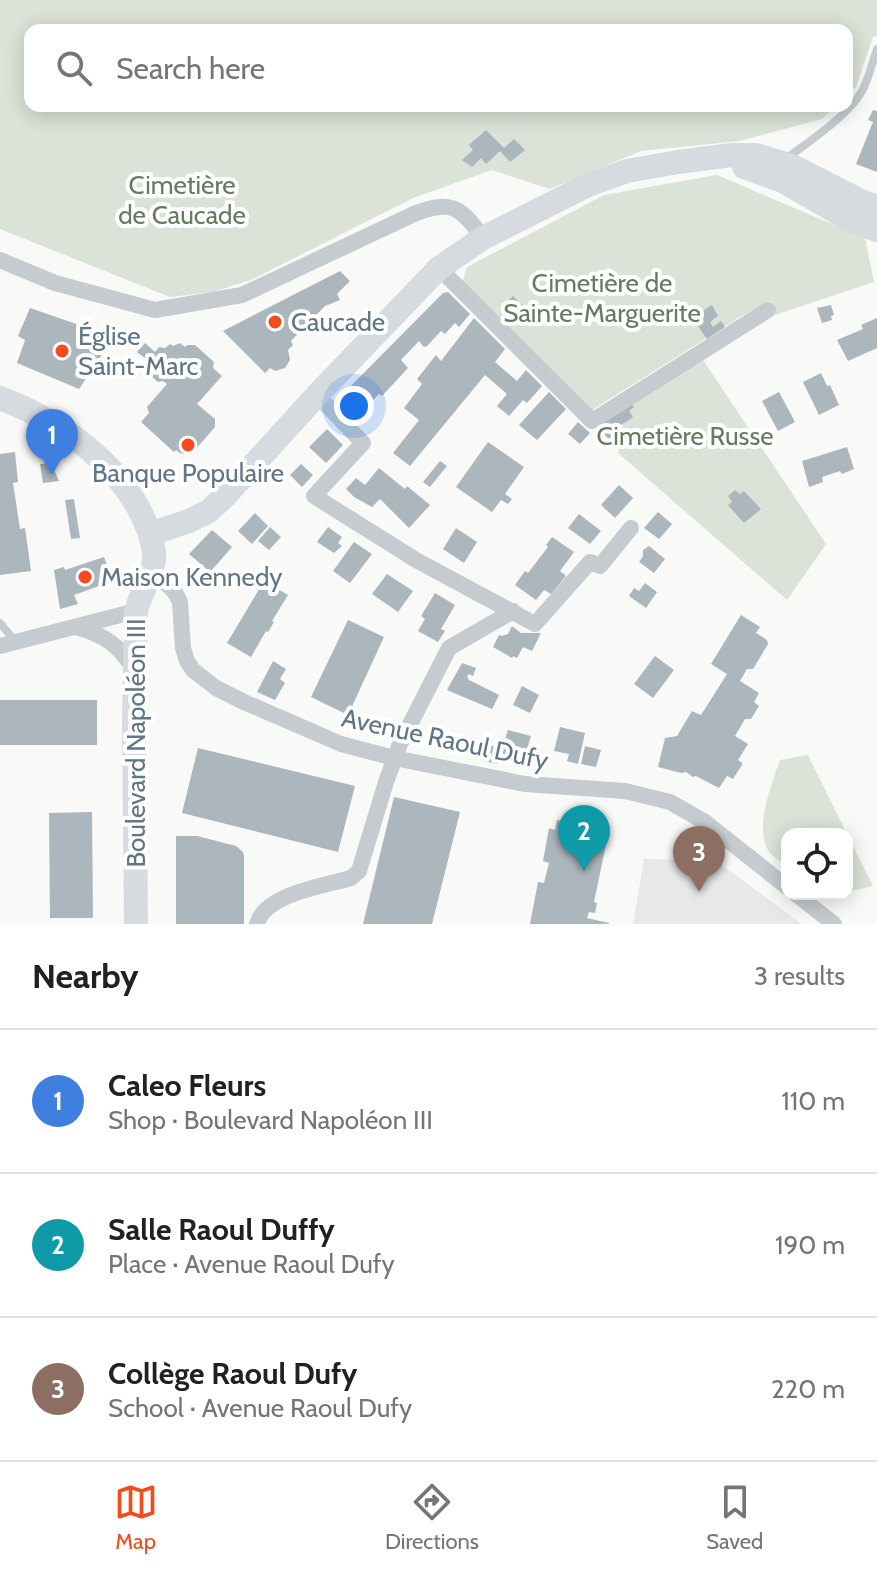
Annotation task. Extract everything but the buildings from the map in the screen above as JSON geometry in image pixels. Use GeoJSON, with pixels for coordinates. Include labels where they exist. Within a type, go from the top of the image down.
{"type":"FeatureCollection","features":[{"type":"Feature","properties":{"kind":"street"},"geometry":{"type":"LineString","coordinates":[[150,534],[209,511],[439,268],[483,238],[536,209],[607,177],[678,162],[756,155],[782,162],[877,207]]}},
{"type":"Feature","properties":{"kind":"street"},"geometry":{"type":"LineString","coordinates":[[707,159],[744,167],[783,181],[852,221],[877,230]]}},
{"type":"Feature","properties":{"kind":"street"},"geometry":{"type":"LineString","coordinates":[[0,260],[55,283],[155,310],[242,295],[435,206],[452,208],[466,216],[483,238]]}},
{"type":"Feature","properties":{"kind":"street"},"geometry":{"type":"LineString","coordinates":[[439,268],[592,421],[768,310]]}},
{"type":"Feature","properties":{"kind":"street"},"geometry":{"type":"LineString","coordinates":[[317,395],[363,443],[314,496],[416,560],[535,624],[590,562],[600,566],[631,528]]}},
{"type":"Feature","properties":{"kind":"street","name":"Boulevard Napoléon III"},"geometry":{"type":"LineString","coordinates":[[0,398],[37,415],[97,455],[134,501],[150,534],[154,559],[136,611],[136,924]]}},
{"type":"Feature","properties":{"kind":"street","name":"Avenue Raoul Dufy"},"geometry":{"type":"LineString","coordinates":[[149,575],[168,585],[176,594],[180,602],[181,635],[187,661],[193,670],[216,688],[341,744],[394,758],[525,784],[625,791],[670,802],[705,822],[781,882]]}},
{"type":"Feature","properties":{"kind":"street"},"geometry":{"type":"LineString","coordinates":[[8,644],[136,611]]}},
{"type":"Feature","properties":{"kind":"street"},"geometry":{"type":"LineString","coordinates":[[257,924],[260,914],[281,898],[351,878],[359,871],[394,758],[449,648],[513,611]]}},
{"type":"Feature","properties":{"kind":"street"},"geometry":{"type":"LineString","coordinates":[[74,627],[103,636],[120,650],[135,671]]}},
{"type":"Feature","properties":{"kind":"street"},"geometry":{"type":"LineString","coordinates":[[804,900],[834,924]]}},
{"type":"Feature","properties":{"kind":"lane"},"geometry":{"type":"LineString","coordinates":[[853,103],[862,92],[877,49]]}},
{"type":"Feature","properties":{"kind":"lane"},"geometry":{"type":"LineString","coordinates":[[782,162],[844,112]]}},
{"type":"Feature","properties":{"kind":"lane"},"geometry":{"type":"LineString","coordinates":[[0,623],[8,644]]}},
{"type":"Feature","properties":{"kind":"shaded area"},"geometry":{"type":"Polygon","coordinates":[[[644,859],[715,860],[802,924],[633,924],[644,859]]]}},
{"type":"Feature","properties":{"kind":"green space","name":"Cimetière de Caucade"},"geometry":{"type":"Polygon","coordinates":[[[0,0],[877,0],[877,36],[873,37],[853,90],[853,24],[24,24],[24,112],[829,112],[822,119],[740,141],[641,151],[550,189],[492,170],[413,198],[253,279],[213,292],[170,297],[0,229],[0,0]]]}},
{"type":"Feature","properties":{"kind":"green space","name":"Cimetière de Sainte-Marguerite"},"geometry":{"type":"Polygon","coordinates":[[[717,175],[865,238],[874,282],[775,315],[771,301],[740,317],[589,412],[461,287],[467,267],[604,195],[717,175]]]}},
{"type":"Feature","properties":{"kind":"green space","name":"Cimetière Russe"},"geometry":{"type":"Polygon","coordinates":[[[701,357],[826,544],[787,600],[618,453],[626,406],[701,357]]]}},
{"type":"Feature","properties":{"kind":"green space"},"geometry":{"type":"Polygon","coordinates":[[[808,755],[844,828],[781,828],[781,861],[772,855],[763,833],[765,807],[780,760],[808,755]]]}},
{"type":"Feature","properties":{"kind":"green space"},"geometry":{"type":"Polygon","coordinates":[[[853,846],[873,886],[853,891],[853,846]]]}},
{"type":"Feature","properties":{"kind":"place","name":"Caucade"},"geometry":{"type":"Point","coordinates":[275,322]}},
{"type":"Feature","properties":{"kind":"place","name":"Église Saint-Marc"},"geometry":{"type":"Point","coordinates":[62,351]}},
{"type":"Feature","properties":{"kind":"place","name":"Banque Populaire"},"geometry":{"type":"Point","coordinates":[188,445]}},
{"type":"Feature","properties":{"kind":"place","name":"Caleo Fleurs"},"geometry":{"type":"Point","coordinates":[52,475]}},
{"type":"Feature","properties":{"kind":"place","name":"Maison Kennedy"},"geometry":{"type":"Point","coordinates":[85,577]}},
{"type":"Feature","properties":{"kind":"place","name":"Salle Raoul Duffy"},"geometry":{"type":"Point","coordinates":[584,871]}},
{"type":"Feature","properties":{"kind":"place","name":"Collège Raoul Dufy"},"geometry":{"type":"Point","coordinates":[699,892]}}]}
